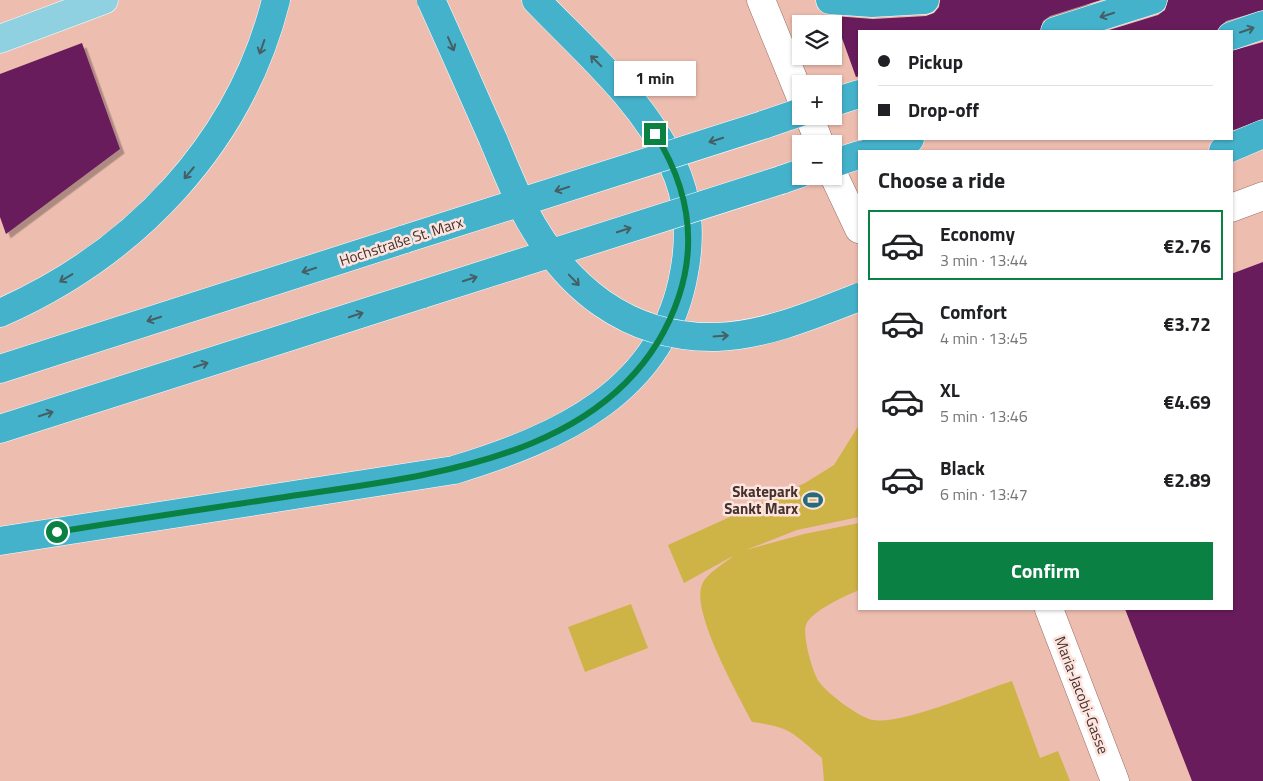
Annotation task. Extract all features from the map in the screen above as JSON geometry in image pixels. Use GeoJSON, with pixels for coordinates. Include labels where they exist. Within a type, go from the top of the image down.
{"type":"FeatureCollection","features":[{"type":"Feature","properties":{"kind":"highway"},"geometry":{"type":"LineString","coordinates":[[0,313],[48,289],[115,245],[174,191],[219,134],[241,95],[258,57],[276,0]]}},
{"type":"Feature","properties":{"kind":"highway"},"geometry":{"type":"LineString","coordinates":[[431,0],[524,210],[560,265],[596,300],[640,324],[665,332],[717,336],[773,328],[858,297]]}},
{"type":"Feature","properties":{"kind":"highway"},"geometry":{"type":"LineString","coordinates":[[0,541],[454,470],[496,457],[567,426],[609,399],[635,375],[663,336],[682,287],[687,259],[687,209],[674,165],[648,122],[627,96],[536,0]]}},
{"type":"Feature","properties":{"kind":"highway"},"geometry":{"type":"LineString","coordinates":[[830,0],[872,3],[925,0]]}},
{"type":"Feature","properties":{"kind":"highway"},"geometry":{"type":"LineString","coordinates":[[1058,30],[1153,0]]}},
{"type":"Feature","properties":{"kind":"highway"},"geometry":{"type":"LineString","coordinates":[[1233,35],[1263,25]]}},
{"type":"Feature","properties":{"kind":"highway"},"geometry":{"type":"LineString","coordinates":[[842,99],[858,94]]}},
{"type":"Feature","properties":{"kind":"highway","name":"Hochstraße St. Marx"},"geometry":{"type":"LineString","coordinates":[[0,369],[792,115]]}},
{"type":"Feature","properties":{"kind":"highway"},"geometry":{"type":"LineString","coordinates":[[1225,150],[1263,134]]}},
{"type":"Feature","properties":{"kind":"highway"},"geometry":{"type":"LineString","coordinates":[[874,150],[907,140]]}},
{"type":"Feature","properties":{"kind":"highway"},"geometry":{"type":"LineString","coordinates":[[842,160],[858,155]]}},
{"type":"Feature","properties":{"kind":"highway"},"geometry":{"type":"LineString","coordinates":[[0,429],[792,176]]}},
{"type":"Feature","properties":{"kind":"main road"},"geometry":{"type":"LineString","coordinates":[[0,39],[104,0]]}},
{"type":"Feature","properties":{"kind":"street"},"geometry":{"type":"LineString","coordinates":[[761,0],[792,76]]}},
{"type":"Feature","properties":{"kind":"street"},"geometry":{"type":"LineString","coordinates":[[838,185],[858,227]]}},
{"type":"Feature","properties":{"kind":"street"},"geometry":{"type":"LineString","coordinates":[[1233,207],[1263,196]]}},
{"type":"Feature","properties":{"kind":"street","name":"Maria-Jacobi-Gasse"},"geometry":{"type":"LineString","coordinates":[[1050,610],[1115,781]]}},
{"type":"Feature","properties":{"kind":"shaded area"},"geometry":{"type":"Polygon","coordinates":[[[858,427],[858,517],[797,530],[746,550],[804,534],[858,523],[858,590],[821,609],[814,614],[806,625],[807,646],[817,679],[824,688],[845,705],[873,720],[886,720],[921,712],[1012,681],[1040,758],[1058,751],[1070,781],[824,781],[822,758],[791,732],[775,726],[752,722],[710,636],[701,601],[701,588],[706,578],[733,556],[684,583],[668,545],[805,483],[834,465],[858,427]]]}},
{"type":"Feature","properties":{"kind":"shaded area"},"geometry":{"type":"Polygon","coordinates":[[[631,604],[648,648],[585,672],[568,627],[631,604]]]}},
{"type":"Feature","properties":{"kind":"building"},"geometry":{"type":"Polygon","coordinates":[[[940,0],[1101,0],[1050,16],[1043,21],[1040,30],[858,30],[858,76],[856,77],[842,38],[842,17],[873,19],[926,16],[934,13],[939,7],[940,0]]]}},
{"type":"Feature","properties":{"kind":"building"},"geometry":{"type":"Polygon","coordinates":[[[1168,0],[1263,0],[1263,10],[1226,21],[1217,30],[1109,30],[1158,15],[1165,10],[1168,0]]]}},
{"type":"Feature","properties":{"kind":"building"},"geometry":{"type":"Polygon","coordinates":[[[1263,42],[1263,119],[1233,130],[1233,50],[1263,42]]]}},
{"type":"Feature","properties":{"kind":"building"},"geometry":{"type":"Polygon","coordinates":[[[82,43],[120,149],[6,234],[0,217],[0,74],[82,43]]]}},
{"type":"Feature","properties":{"kind":"building"},"geometry":{"type":"Polygon","coordinates":[[[1263,262],[1263,781],[1192,781],[1125,610],[1233,610],[1233,273],[1263,262]]]}},
{"type":"Feature","properties":{"kind":"place","name":"Skatepark Sankt Marx"},"geometry":{"type":"Point","coordinates":[813,500]}},
{"type":"Feature","properties":{"kind":"route"},"geometry":{"type":"LineString","coordinates":[[57,532],[454,470],[530,444],[567,426],[595,409],[616,393],[651,356],[663,336],[682,287],[687,259],[687,209],[674,165],[655,134]]}}]}
